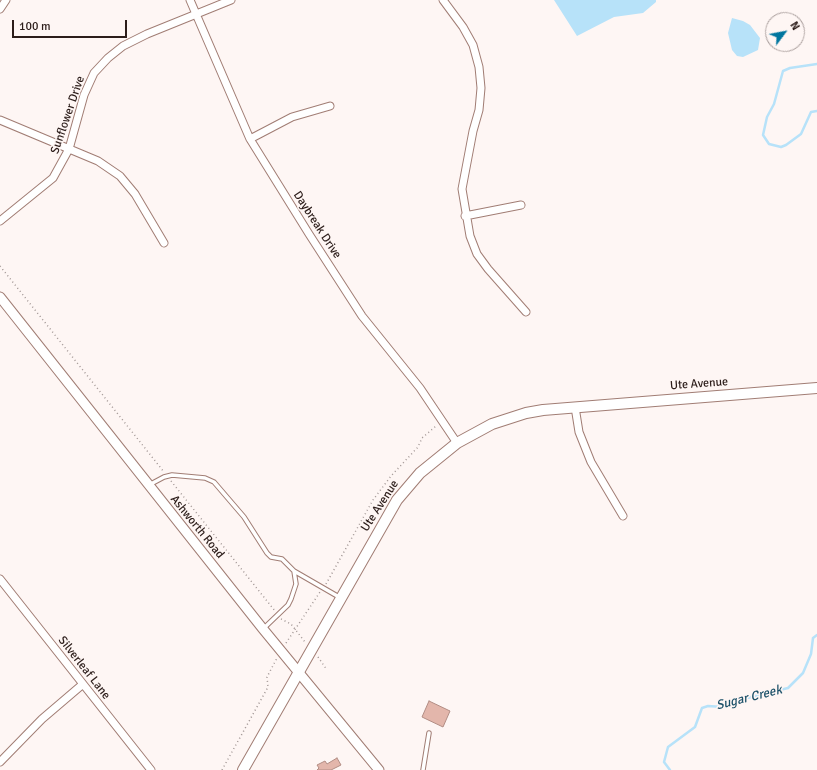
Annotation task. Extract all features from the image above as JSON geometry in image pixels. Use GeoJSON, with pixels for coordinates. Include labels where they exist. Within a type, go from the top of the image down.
{"type":"FeatureCollection","features":[{"type":"Feature","properties":{"kind":"main road","name":"Ute Avenue"},"geometry":{"type":"LineString","coordinates":[[243,770],[397,500],[420,473],[457,443],[476,432],[509,418],[543,410],[817,388]]}},
{"type":"Feature","properties":{"kind":"street"},"geometry":{"type":"LineString","coordinates":[[0,9],[6,0]]}},
{"type":"Feature","properties":{"kind":"street","name":"Daybreak Drive"},"geometry":{"type":"LineString","coordinates":[[190,0],[250,138],[362,316],[420,388],[457,443]]}},
{"type":"Feature","properties":{"kind":"street","name":"Sunflower Drive"},"geometry":{"type":"LineString","coordinates":[[0,221],[53,178],[69,150],[84,95],[94,73],[108,58],[123,46],[141,37],[231,0]]}},
{"type":"Feature","properties":{"kind":"street"},"geometry":{"type":"LineString","coordinates":[[443,0],[463,27],[473,45],[479,67],[481,88],[479,110],[473,131],[462,189],[465,216],[470,236],[477,254],[488,270],[526,312]]}},
{"type":"Feature","properties":{"kind":"street"},"geometry":{"type":"LineString","coordinates":[[250,138],[292,117],[330,106]]}},
{"type":"Feature","properties":{"kind":"street"},"geometry":{"type":"LineString","coordinates":[[0,120],[98,161],[120,176],[135,194],[164,243]]}},
{"type":"Feature","properties":{"kind":"street"},"geometry":{"type":"LineString","coordinates":[[465,216],[521,205]]}},
{"type":"Feature","properties":{"kind":"street","name":"Ashworth Road"},"geometry":{"type":"LineString","coordinates":[[0,297],[263,629],[379,770]]}},
{"type":"Feature","properties":{"kind":"street"},"geometry":{"type":"LineString","coordinates":[[575,407],[579,432],[590,462],[623,516]]}},
{"type":"Feature","properties":{"kind":"street","name":"Silverleaf Lane"},"geometry":{"type":"LineString","coordinates":[[0,579],[150,769]]}},
{"type":"Feature","properties":{"kind":"street"},"geometry":{"type":"LineString","coordinates":[[0,762],[42,719],[83,684]]}},
{"type":"Feature","properties":{"kind":"lane"},"geometry":{"type":"LineString","coordinates":[[149,486],[167,476],[205,478],[214,482],[244,517],[267,554],[271,557],[282,559],[294,571],[340,598]]}},
{"type":"Feature","properties":{"kind":"lane"},"geometry":{"type":"LineString","coordinates":[[263,629],[288,605],[294,593],[296,584],[294,571]]}},
{"type":"Feature","properties":{"kind":"lane"},"geometry":{"type":"LineString","coordinates":[[423,770],[429,733]]}},
{"type":"Feature","properties":{"kind":"path"},"geometry":{"type":"LineString","coordinates":[[0,266],[278,615],[291,624],[327,670]]}},
{"type":"Feature","properties":{"kind":"water"},"geometry":{"type":"Polygon","coordinates":[[[554,0],[656,0],[656,2],[643,13],[614,17],[577,36],[554,0]]]}},
{"type":"Feature","properties":{"kind":"water"},"geometry":{"type":"Polygon","coordinates":[[[732,18],[750,25],[760,38],[758,50],[743,57],[737,56],[732,50],[728,33],[732,18]]]}},
{"type":"Feature","properties":{"kind":"building"},"geometry":{"type":"Polygon","coordinates":[[[429,701],[450,711],[443,727],[422,717],[429,701]]]}},
{"type":"Feature","properties":{"kind":"building"},"geometry":{"type":"Polygon","coordinates":[[[337,758],[341,765],[331,770],[317,770],[319,768],[317,765],[325,761],[327,764],[337,758]]]}},
{"type":"Feature","properties":{"kind":"waterway","name":"Sugar Creek"},"geometry":{"type":"LineString","coordinates":[[817,64],[790,68],[783,71],[774,104],[767,117],[763,135],[769,144],[781,147],[786,145],[801,134],[811,112],[817,111]]}},
{"type":"Feature","properties":{"kind":"waterway","name":"Sugar Creek"},"geometry":{"type":"LineString","coordinates":[[670,770],[664,762],[668,747],[695,727],[702,708],[708,706],[723,707],[743,699],[788,688],[803,673],[811,654],[813,638],[817,635]]}}]}
